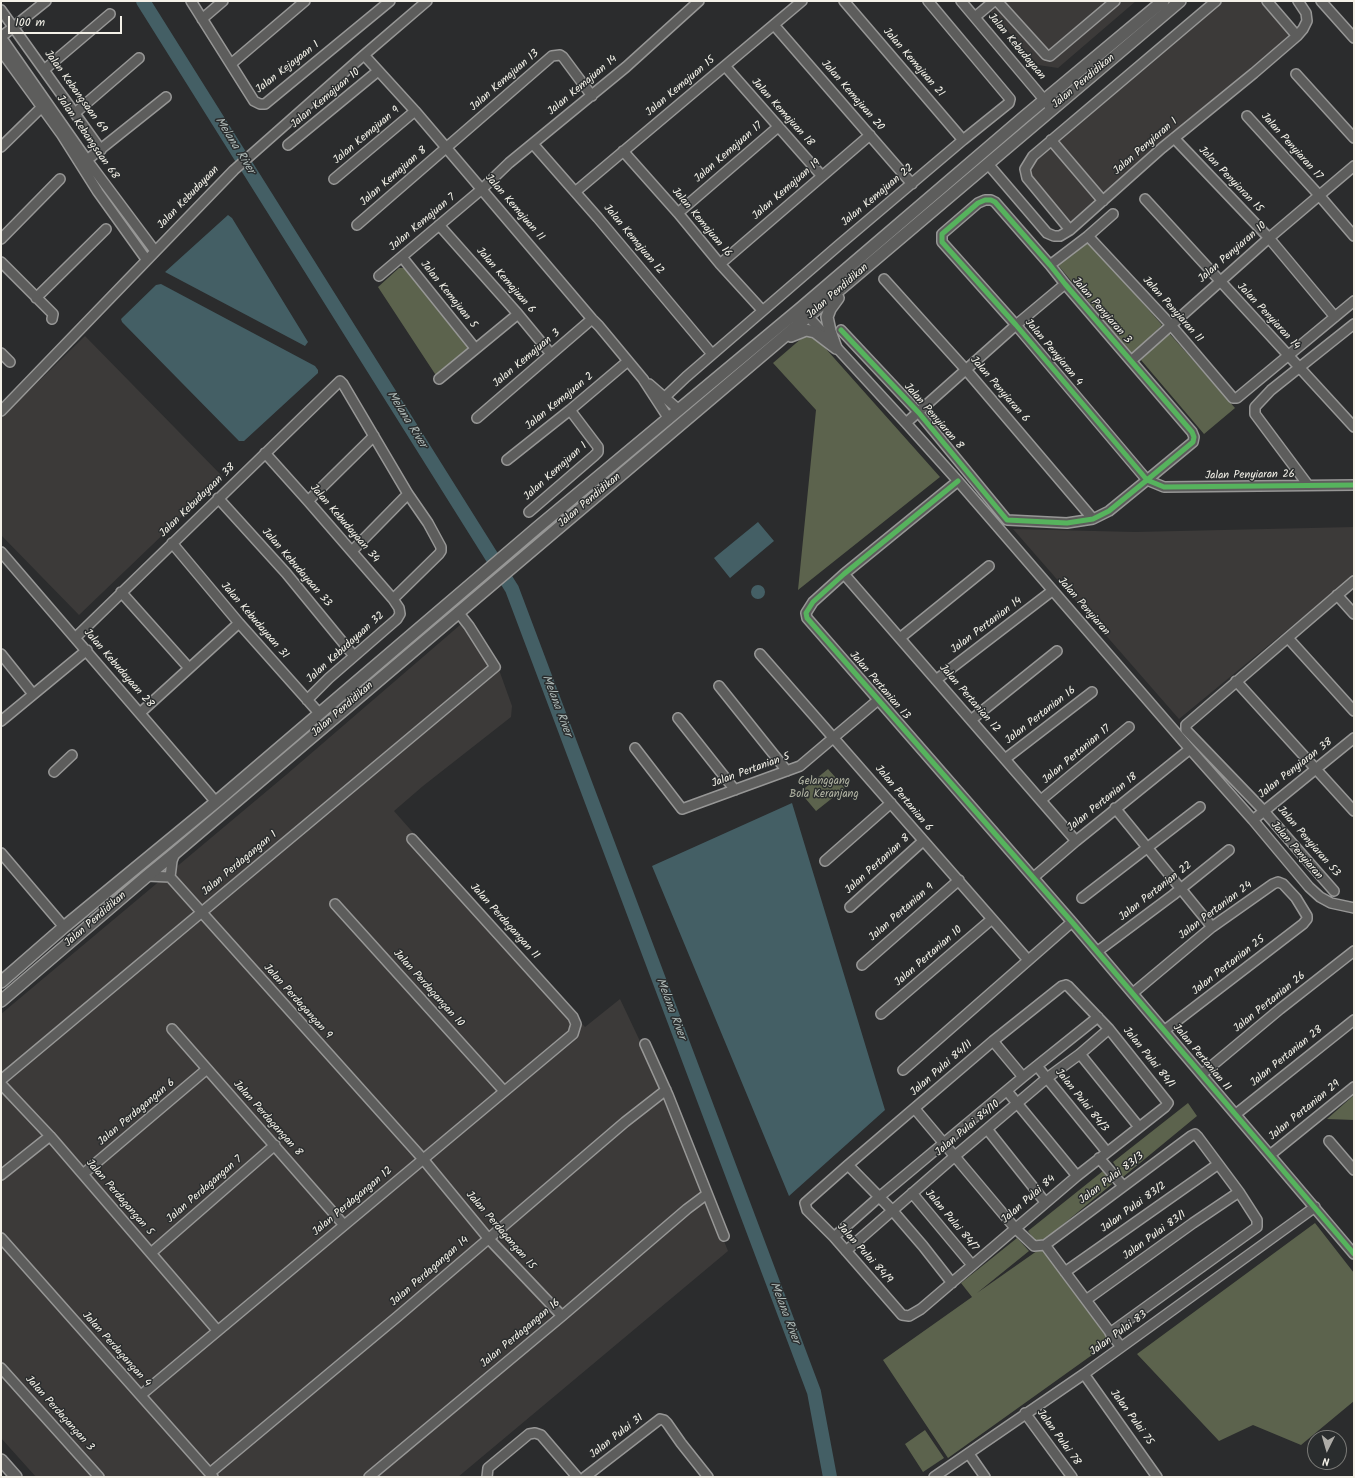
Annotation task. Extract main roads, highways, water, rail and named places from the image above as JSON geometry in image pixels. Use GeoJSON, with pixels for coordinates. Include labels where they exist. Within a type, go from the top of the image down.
{"type":"FeatureCollection","features":[{"type":"Feature","properties":{"kind":"main road","name":"Jalan Pendidikan"},"geometry":{"type":"LineString","coordinates":[[1,982],[64,927],[216,802],[538,527],[801,308],[1163,1]]}},
{"type":"Feature","properties":{"kind":"main road","name":"Jalan Pendidikan"},"geometry":{"type":"LineString","coordinates":[[5,998],[458,612],[809,317],[1180,1]]}},
{"type":"Feature","properties":{"kind":"main road"},"geometry":{"type":"LineString","coordinates":[[764,354],[794,334],[806,330],[815,332],[836,348],[827,317],[830,309],[855,277]]}},
{"type":"Feature","properties":{"kind":"main road"},"geometry":{"type":"LineString","coordinates":[[1,1460],[16,1477]]}},
{"type":"Feature","properties":{"kind":"water"},"geometry":{"type":"Polygon","coordinates":[[[228,215],[232,218],[308,342],[305,346],[165,272],[228,215]]]}},
{"type":"Feature","properties":{"kind":"water"},"geometry":{"type":"Polygon","coordinates":[[[161,284],[315,366],[318,373],[244,441],[239,441],[122,322],[121,319],[156,285],[161,284]]]}},
{"type":"Feature","properties":{"kind":"water"},"geometry":{"type":"Polygon","coordinates":[[[758,522],[774,541],[730,578],[714,558],[758,522]]]}},
{"type":"Feature","properties":{"kind":"water"},"geometry":{"type":"Polygon","coordinates":[[[755,585],[761,585],[765,589],[765,595],[761,599],[755,599],[751,595],[751,589],[755,585]]]}},
{"type":"Feature","properties":{"kind":"water"},"geometry":{"type":"Polygon","coordinates":[[[792,803],[885,1110],[789,1196],[652,866],[792,803]]]}},
{"type":"Feature","properties":{"kind":"waterway","name":"Melana River"},"geometry":{"type":"LineString","coordinates":[[143,1],[512,589],[814,1392],[830,1477]]}},
{"type":"Feature","properties":{"kind":"park label","name":"Gelanggang Bola Keranjang"},"geometry":{"type":"Point","coordinates":[824,788]}}]}
